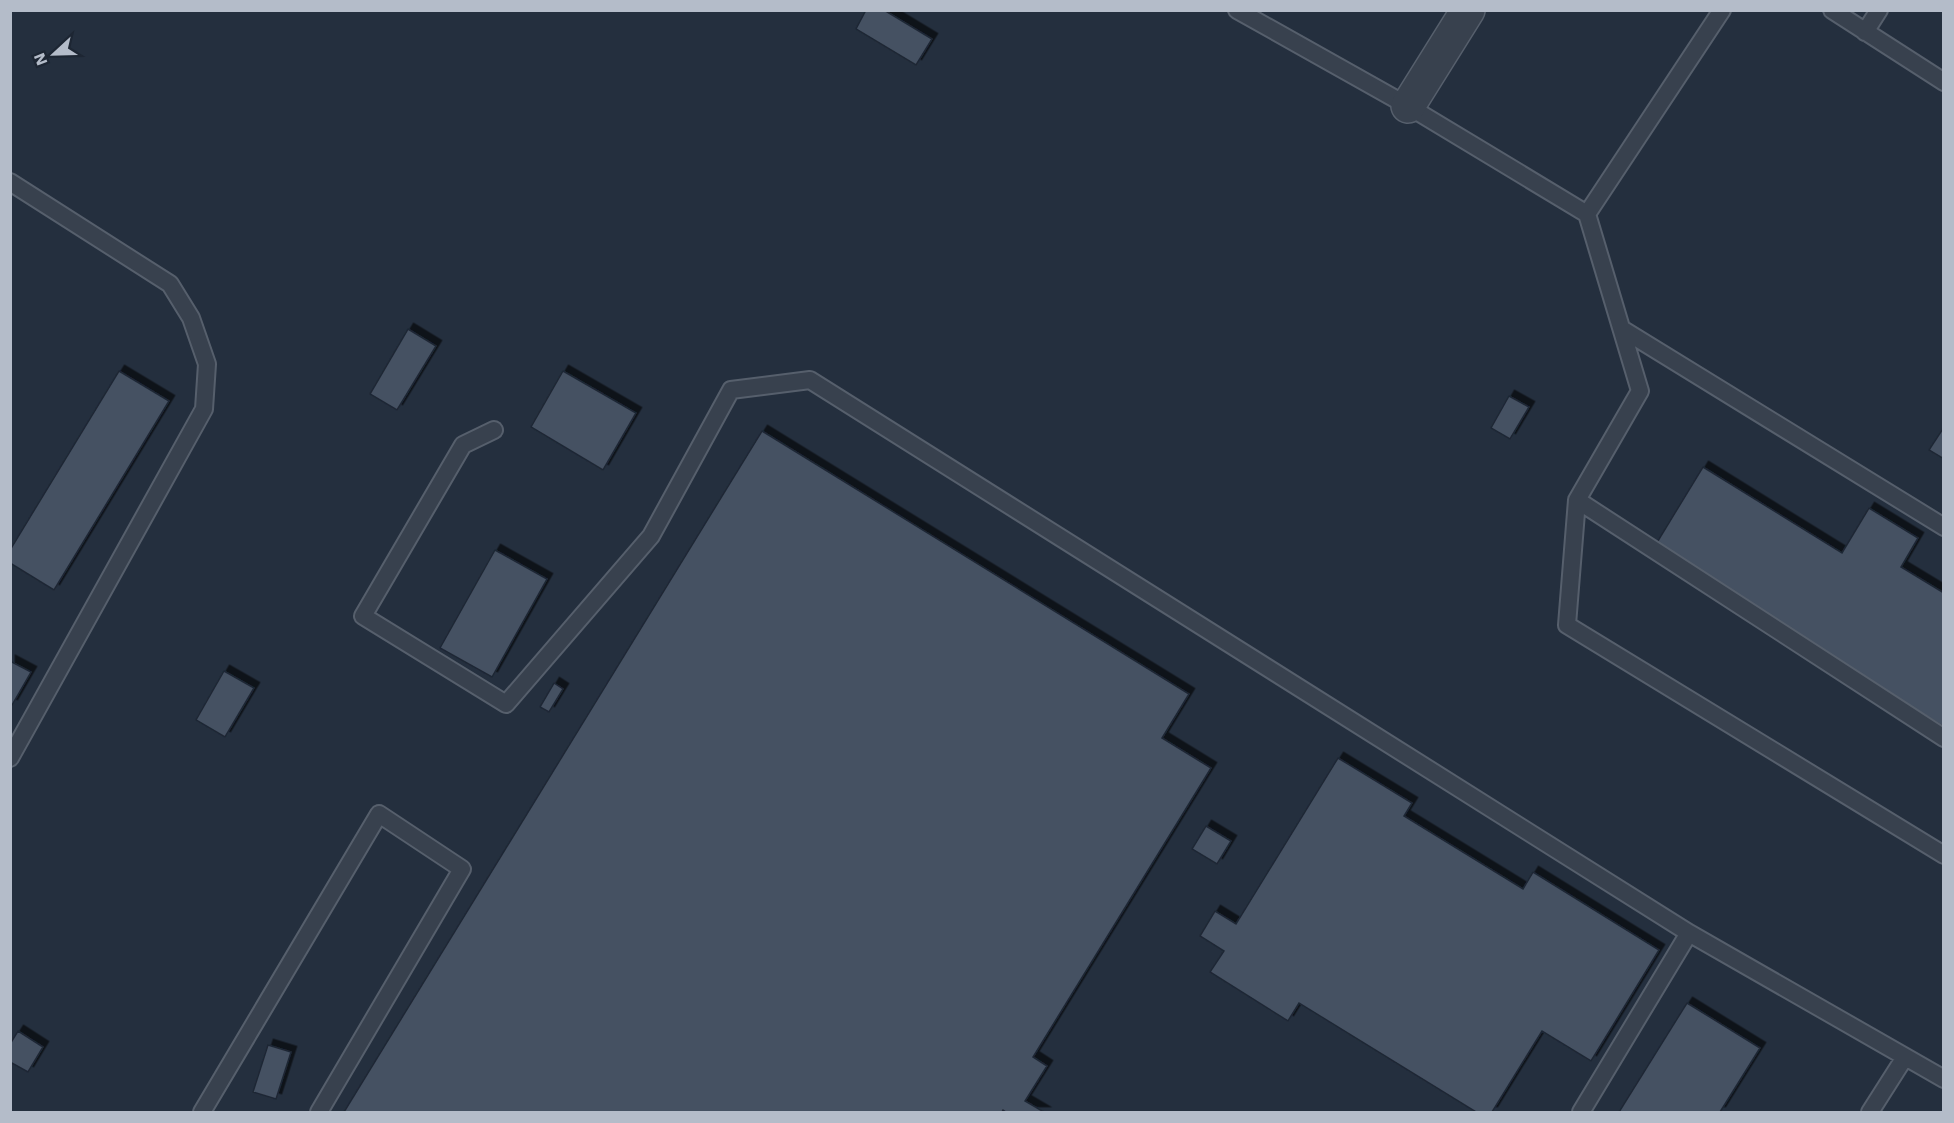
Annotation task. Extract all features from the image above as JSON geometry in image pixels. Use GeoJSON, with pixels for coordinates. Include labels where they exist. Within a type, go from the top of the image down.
{"type":"FeatureCollection","features":[{"type":"Feature","properties":{"kind":"street"},"geometry":{"type":"LineString","coordinates":[[1408,106],[1468,10]]}},
{"type":"Feature","properties":{"kind":"lane"},"geometry":{"type":"LineString","coordinates":[[1237,10],[1408,106],[1587,214],[1640,391],[1577,500],[1567,625],[1944,855]]}},
{"type":"Feature","properties":{"kind":"lane"},"geometry":{"type":"LineString","coordinates":[[1587,214],[1722,10]]}},
{"type":"Feature","properties":{"kind":"lane"},"geometry":{"type":"LineString","coordinates":[[1832,10],[1944,82]]}},
{"type":"Feature","properties":{"kind":"lane"},"geometry":{"type":"LineString","coordinates":[[1866,32],[1879,10]]}},
{"type":"Feature","properties":{"kind":"lane"},"geometry":{"type":"LineString","coordinates":[[10,182],[170,284],[191,318],[207,364],[204,409],[10,758]]}},
{"type":"Feature","properties":{"kind":"lane"},"geometry":{"type":"LineString","coordinates":[[1622,329],[1944,527]]}},
{"type":"Feature","properties":{"kind":"lane"},"geometry":{"type":"LineString","coordinates":[[494,430],[462,445],[363,616],[506,704],[651,536],[731,390],[810,380],[1689,933],[1944,1079]]}},
{"type":"Feature","properties":{"kind":"lane"},"geometry":{"type":"LineString","coordinates":[[1577,500],[1944,738]]}},
{"type":"Feature","properties":{"kind":"lane"},"geometry":{"type":"LineString","coordinates":[[202,1113],[379,814],[462,869],[319,1113]]}},
{"type":"Feature","properties":{"kind":"lane"},"geometry":{"type":"LineString","coordinates":[[1581,1113],[1689,933]]}},
{"type":"Feature","properties":{"kind":"lane"},"geometry":{"type":"LineString","coordinates":[[1870,1113],[1905,1057]]}},
{"type":"Feature","properties":{"kind":"building"},"geometry":{"type":"Polygon","coordinates":[[[866,10],[884,10],[932,39],[916,65],[856,29],[866,10]]]}},
{"type":"Feature","properties":{"kind":"building"},"geometry":{"type":"Polygon","coordinates":[[[408,329],[436,346],[397,410],[370,394],[408,329]]]}},
{"type":"Feature","properties":{"kind":"building"},"geometry":{"type":"Polygon","coordinates":[[[119,371],[169,401],[54,590],[10,563],[10,550],[119,371]]]}},
{"type":"Feature","properties":{"kind":"building"},"geometry":{"type":"Polygon","coordinates":[[[563,371],[636,413],[603,470],[531,427],[563,371]]]}},
{"type":"Feature","properties":{"kind":"building"},"geometry":{"type":"Polygon","coordinates":[[[1509,396],[1529,407],[1510,439],[1491,428],[1509,396]]]}},
{"type":"Feature","properties":{"kind":"building"},"geometry":{"type":"Polygon","coordinates":[[[1944,427],[1944,459],[1929,450],[1944,427]]]}},
{"type":"Feature","properties":{"kind":"building"},"geometry":{"type":"Polygon","coordinates":[[[762,431],[1189,694],[1162,738],[1211,768],[1033,1057],[1047,1066],[1025,1101],[1044,1112],[1006,1112],[1003,1110],[1002,1112],[344,1112],[762,431]]]}},
{"type":"Feature","properties":{"kind":"building"},"geometry":{"type":"Polygon","coordinates":[[[1703,467],[1842,553],[1869,508],[1918,538],[1901,567],[1944,593],[1944,727],[1653,549],[1703,467]]]}},
{"type":"Feature","properties":{"kind":"building"},"geometry":{"type":"Polygon","coordinates":[[[495,550],[547,579],[492,677],[440,648],[495,550]]]}},
{"type":"Feature","properties":{"kind":"building"},"geometry":{"type":"Polygon","coordinates":[[[10,661],[31,672],[12,705],[10,704],[10,661]]]}},
{"type":"Feature","properties":{"kind":"building"},"geometry":{"type":"Polygon","coordinates":[[[224,671],[254,688],[225,737],[196,720],[224,671]]]}},
{"type":"Feature","properties":{"kind":"building"},"geometry":{"type":"Polygon","coordinates":[[[554,683],[563,689],[549,712],[540,707],[554,683]]]}},
{"type":"Feature","properties":{"kind":"building"},"geometry":{"type":"Polygon","coordinates":[[[1338,758],[1412,803],[1404,816],[1523,889],[1533,872],[1659,950],[1591,1061],[1542,1031],[1492,1112],[1476,1112],[1299,1003],[1288,1021],[1210,972],[1224,951],[1200,936],[1215,911],[1236,924],[1338,758]]]}},
{"type":"Feature","properties":{"kind":"building"},"geometry":{"type":"Polygon","coordinates":[[[1206,826],[1231,841],[1217,864],[1192,849],[1206,826]]]}},
{"type":"Feature","properties":{"kind":"building"},"geometry":{"type":"Polygon","coordinates":[[[1687,1003],[1760,1048],[1720,1112],[1619,1112],[1687,1003]]]}},
{"type":"Feature","properties":{"kind":"building"},"geometry":{"type":"Polygon","coordinates":[[[18,1031],[43,1047],[28,1072],[10,1062],[10,1044],[18,1031]]]}},
{"type":"Feature","properties":{"kind":"building"},"geometry":{"type":"Polygon","coordinates":[[[268,1045],[291,1052],[276,1099],[253,1092],[268,1045]]]}}]}
